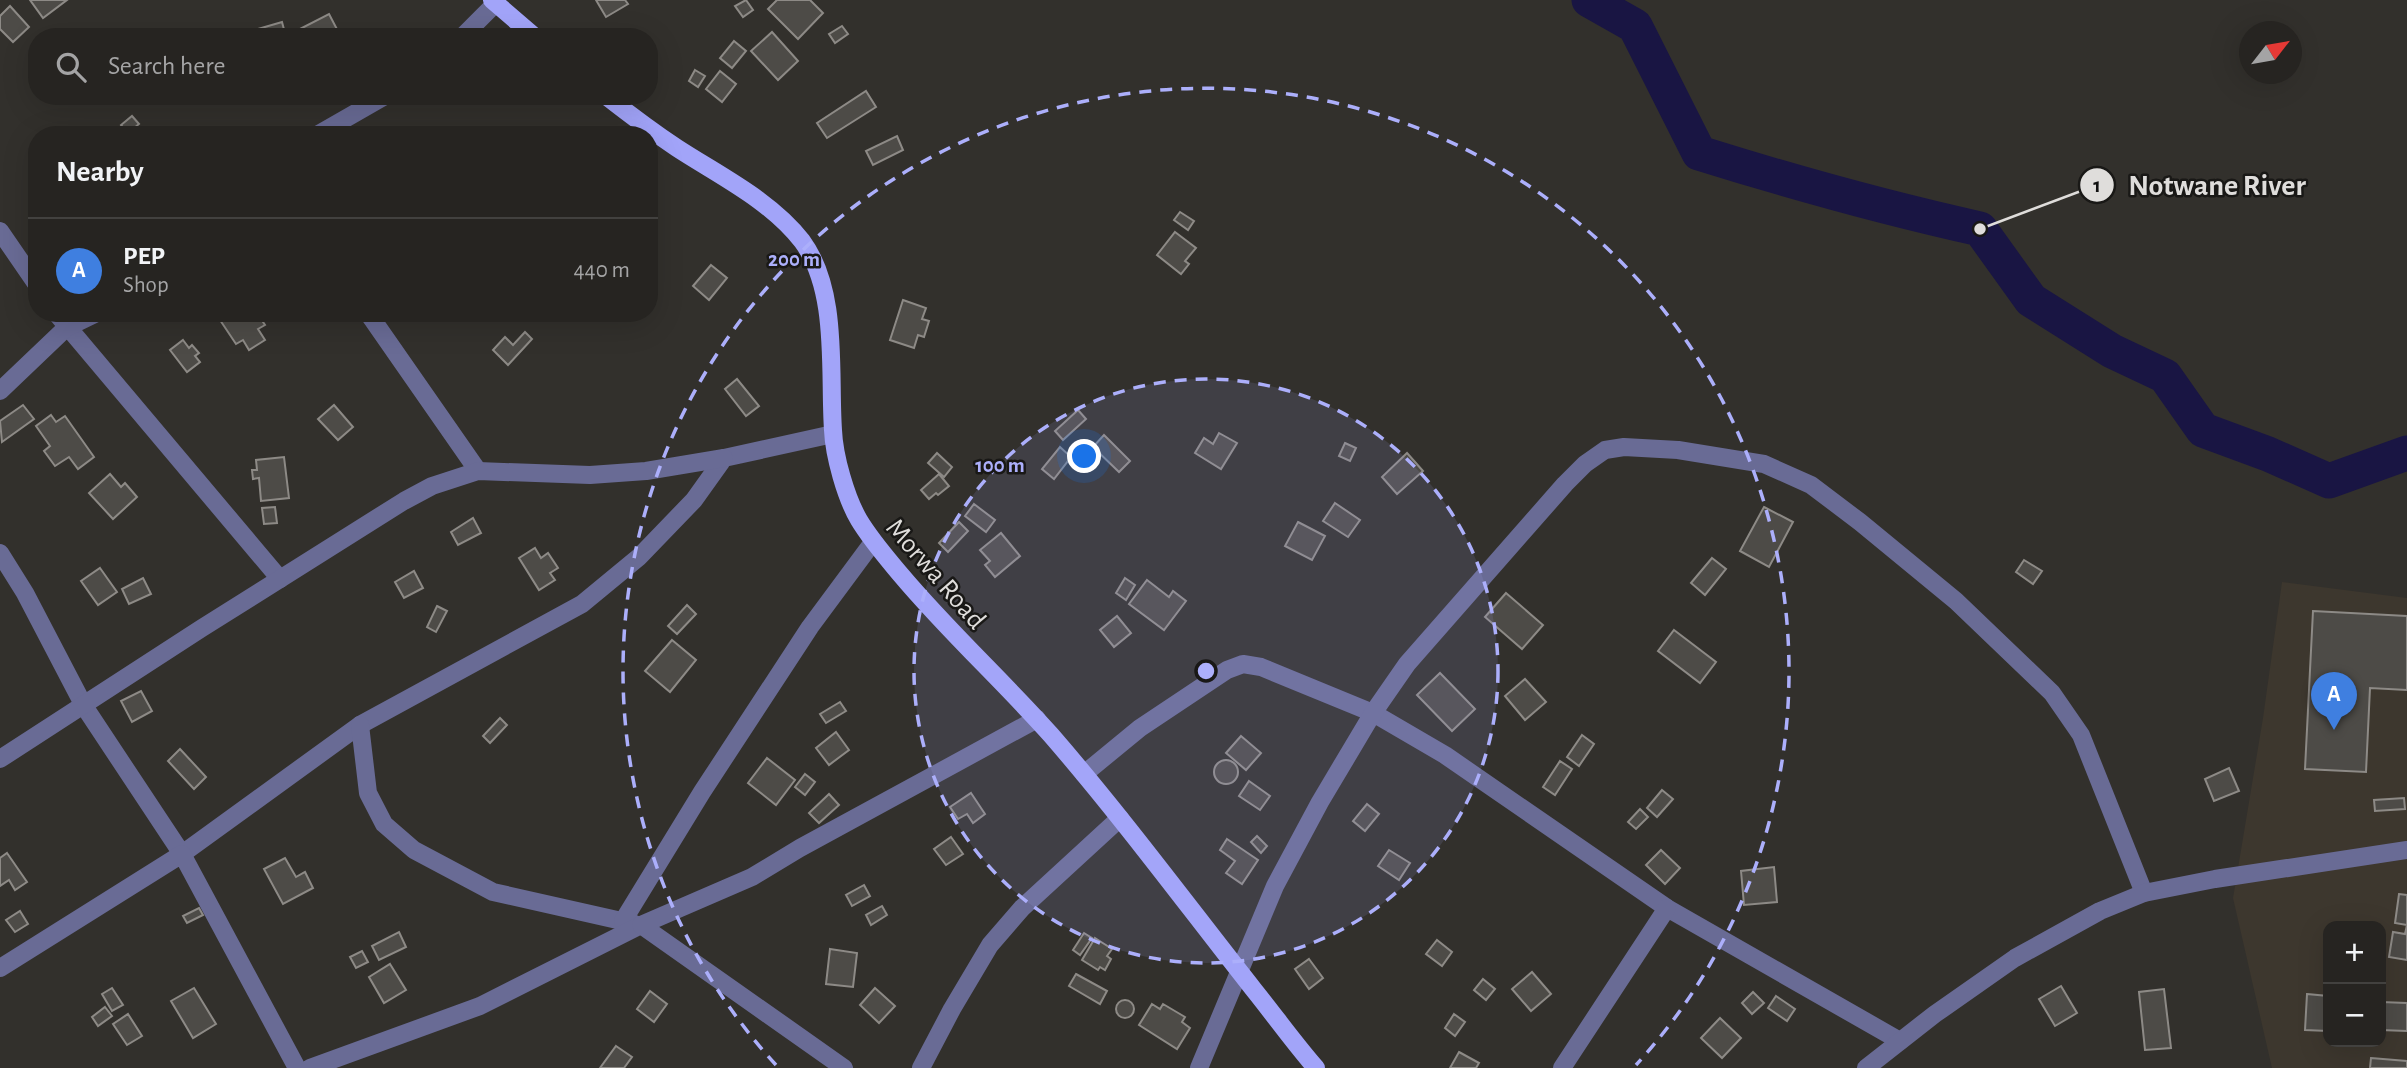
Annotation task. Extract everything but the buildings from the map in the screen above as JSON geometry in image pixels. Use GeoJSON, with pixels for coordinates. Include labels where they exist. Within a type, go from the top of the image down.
{"type":"FeatureCollection","features":[{"type":"Feature","properties":{"kind":"main road"},"geometry":{"type":"LineString","coordinates":[[494,2],[524,28]]}},
{"type":"Feature","properties":{"kind":"main road","name":"Morwa Road"},"geometry":{"type":"LineString","coordinates":[[618,105],[646,126]]}},
{"type":"Feature","properties":{"kind":"main road","name":"Morwa Road"},"geometry":{"type":"LineString","coordinates":[[658,135],[755,198],[785,222],[803,243],[816,270],[829,323],[833,434],[850,501],[873,542],[950,631],[1037,719],[1120,818],[1317,1068]]}},
{"type":"Feature","properties":{"kind":"street"},"geometry":{"type":"LineString","coordinates":[[470,28],[494,2]]}},
{"type":"Feature","properties":{"kind":"street"},"geometry":{"type":"LineString","coordinates":[[333,126],[369,105]]}},
{"type":"Feature","properties":{"kind":"street"},"geometry":{"type":"LineString","coordinates":[[0,231],[28,272]]}},
{"type":"Feature","properties":{"kind":"street"},"geometry":{"type":"LineString","coordinates":[[0,391],[60,322]]}},
{"type":"Feature","properties":{"kind":"street"},"geometry":{"type":"LineString","coordinates":[[62,322],[280,579]]}},
{"type":"Feature","properties":{"kind":"street"},"geometry":{"type":"LineString","coordinates":[[374,322],[478,471]]}},
{"type":"Feature","properties":{"kind":"street"},"geometry":{"type":"LineString","coordinates":[[0,760],[280,579],[432,486],[478,471],[590,475],[646,471],[724,458],[833,434]]}},
{"type":"Feature","properties":{"kind":"street"},"geometry":{"type":"LineString","coordinates":[[1199,1068],[1275,886],[1320,802],[1373,713],[1407,664],[1478,581],[1565,484],[1585,464],[1605,450],[1624,447],[1678,450],[1764,464],[1811,485],[1860,522],[1956,601],[2052,693],[2081,735],[2144,893]]}},
{"type":"Feature","properties":{"kind":"street"},"geometry":{"type":"LineString","coordinates":[[0,968],[182,854],[360,725],[582,604],[639,557],[694,500],[724,458]]}},
{"type":"Feature","properties":{"kind":"street"},"geometry":{"type":"LineString","coordinates":[[632,923],[702,792],[803,638],[873,542]]}},
{"type":"Feature","properties":{"kind":"street"},"geometry":{"type":"LineString","coordinates":[[0,553],[25,593],[84,706],[182,854],[298,1068]]}},
{"type":"Feature","properties":{"kind":"street"},"geometry":{"type":"LineString","coordinates":[[1084,775],[1140,728],[1227,670],[1242,664],[1261,667],[1373,713],[1445,755],[1667,908],[1900,1041]]}},
{"type":"Feature","properties":{"kind":"street"},"geometry":{"type":"LineString","coordinates":[[310,1068],[480,1006],[632,923],[752,877],[1037,719]]}},
{"type":"Feature","properties":{"kind":"street"},"geometry":{"type":"LineString","coordinates":[[360,725],[368,793],[384,824],[414,850],[493,892],[632,923],[844,1068]]}},
{"type":"Feature","properties":{"kind":"street"},"geometry":{"type":"LineString","coordinates":[[921,1068],[990,945],[1022,908],[1120,818]]}},
{"type":"Feature","properties":{"kind":"street"},"geometry":{"type":"LineString","coordinates":[[1866,1068],[2015,958],[2101,911],[2144,893],[2215,878],[2407,850]]}},
{"type":"Feature","properties":{"kind":"street"},"geometry":{"type":"LineString","coordinates":[[1562,1068],[1667,908]]}},
{"type":"Feature","properties":{"kind":"shaded area"},"geometry":{"type":"Polygon","coordinates":[[[2282,582],[2407,598],[2407,1068],[2272,1068],[2233,898],[2282,582]]]}},
{"type":"Feature","properties":{"kind":"waterway"},"geometry":{"type":"LineString","coordinates":[[1589,0],[1635,26],[1699,153],[1839,194],[1980,229],[2031,300],[2112,351],[2165,376],[2203,430],[2268,454],[2329,481],[2407,453]]}},
{"type":"Feature","properties":{"kind":"place","name":"Notwane River"},"geometry":{"type":"Point","coordinates":[1980,229]}},
{"type":"Feature","properties":{"kind":"place","name":"PEP"},"geometry":{"type":"Point","coordinates":[2334,730]}}]}
